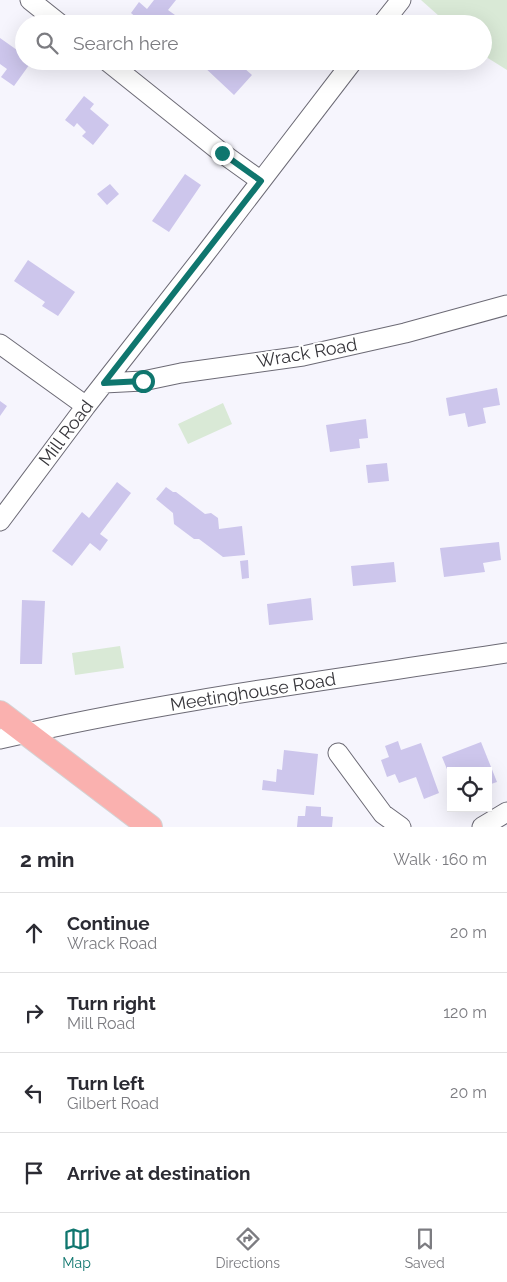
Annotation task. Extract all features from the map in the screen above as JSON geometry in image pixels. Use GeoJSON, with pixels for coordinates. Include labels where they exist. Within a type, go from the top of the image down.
{"type":"FeatureCollection","features":[{"type":"Feature","properties":{"kind":"main road"},"geometry":{"type":"LineString","coordinates":[[0,713],[150,827]]}},
{"type":"Feature","properties":{"kind":"street"},"geometry":{"type":"LineString","coordinates":[[30,0],[49,15]]}},
{"type":"Feature","properties":{"kind":"street"},"geometry":{"type":"LineString","coordinates":[[389,15],[401,0]]}},
{"type":"Feature","properties":{"kind":"street"},"geometry":{"type":"LineString","coordinates":[[118,70],[222,153],[261,181]]}},
{"type":"Feature","properties":{"kind":"street","name":"Mill Road"},"geometry":{"type":"LineString","coordinates":[[0,521],[86,406],[346,70]]}},
{"type":"Feature","properties":{"kind":"street","name":"Wrack Road"},"geometry":{"type":"LineString","coordinates":[[104,383],[143,381],[181,373],[303,356],[405,333],[507,305]]}},
{"type":"Feature","properties":{"kind":"street"},"geometry":{"type":"LineString","coordinates":[[0,344],[86,406]]}},
{"type":"Feature","properties":{"kind":"street","name":"Meetinghouse Road"},"geometry":{"type":"LineString","coordinates":[[0,739],[25,732],[136,711],[507,653]]}},
{"type":"Feature","properties":{"kind":"street"},"geometry":{"type":"LineString","coordinates":[[338,753],[383,814],[401,827]]}},
{"type":"Feature","properties":{"kind":"street"},"geometry":{"type":"LineString","coordinates":[[482,827],[507,812]]}},
{"type":"Feature","properties":{"kind":"green space"},"geometry":{"type":"Polygon","coordinates":[[[421,0],[507,0],[507,70],[492,61],[492,15],[438,15],[421,0]]]}},
{"type":"Feature","properties":{"kind":"green space"},"geometry":{"type":"Polygon","coordinates":[[[223,403],[232,424],[188,444],[178,424],[223,403]]]}},
{"type":"Feature","properties":{"kind":"green space"},"geometry":{"type":"Polygon","coordinates":[[[120,646],[124,668],[75,675],[72,653],[120,646]]]}},
{"type":"Feature","properties":{"kind":"building"},"geometry":{"type":"Polygon","coordinates":[[[154,0],[176,0],[168,10],[175,15],[133,15],[131,13],[139,2],[147,9],[154,0]]]}},
{"type":"Feature","properties":{"kind":"building"},"geometry":{"type":"Polygon","coordinates":[[[0,38],[15,49],[15,70],[26,70],[14,86],[1,77],[7,69],[0,64],[0,38]]]}},
{"type":"Feature","properties":{"kind":"building"},"geometry":{"type":"Polygon","coordinates":[[[207,70],[246,70],[252,75],[234,95],[207,70]]]}},
{"type":"Feature","properties":{"kind":"building"},"geometry":{"type":"Polygon","coordinates":[[[84,96],[94,104],[90,109],[109,125],[93,145],[82,136],[86,132],[77,123],[74,127],[65,120],[84,96]]]}},
{"type":"Feature","properties":{"kind":"building"},"geometry":{"type":"Polygon","coordinates":[[[185,174],[201,185],[169,232],[152,221],[185,174]]]}},
{"type":"Feature","properties":{"kind":"building"},"geometry":{"type":"Polygon","coordinates":[[[110,184],[119,194],[107,205],[97,194],[110,184]]]}},
{"type":"Feature","properties":{"kind":"building"},"geometry":{"type":"Polygon","coordinates":[[[28,260],[75,292],[58,316],[42,306],[45,302],[14,281],[28,260]]]}},
{"type":"Feature","properties":{"kind":"building"},"geometry":{"type":"Polygon","coordinates":[[[497,388],[500,405],[483,408],[486,423],[468,427],[465,413],[449,416],[446,398],[497,388]]]}},
{"type":"Feature","properties":{"kind":"building"},"geometry":{"type":"Polygon","coordinates":[[[0,401],[7,406],[0,416],[0,401]]]}},
{"type":"Feature","properties":{"kind":"building"},"geometry":{"type":"Polygon","coordinates":[[[366,419],[368,438],[359,439],[360,448],[330,452],[326,425],[366,419]]]}},
{"type":"Feature","properties":{"kind":"building"},"geometry":{"type":"Polygon","coordinates":[[[387,463],[389,481],[368,483],[366,465],[387,463]]]}},
{"type":"Feature","properties":{"kind":"building"},"geometry":{"type":"Polygon","coordinates":[[[117,482],[131,493],[100,534],[108,540],[100,551],[90,543],[72,566],[52,551],[82,512],[89,518],[117,482]]]}},
{"type":"Feature","properties":{"kind":"building"},"geometry":{"type":"Polygon","coordinates":[[[166,487],[176,492],[205,514],[211,513],[218,518],[219,529],[242,526],[245,555],[223,557],[199,539],[194,539],[174,524],[173,513],[156,499],[166,487]]]}},
{"type":"Feature","properties":{"kind":"building"},"geometry":{"type":"Polygon","coordinates":[[[499,542],[501,560],[483,563],[485,572],[444,577],[440,548],[499,542]]]}},
{"type":"Feature","properties":{"kind":"building"},"geometry":{"type":"Polygon","coordinates":[[[248,560],[249,578],[242,579],[240,561],[248,560]]]}},
{"type":"Feature","properties":{"kind":"building"},"geometry":{"type":"Polygon","coordinates":[[[394,562],[396,582],[353,586],[351,566],[394,562]]]}},
{"type":"Feature","properties":{"kind":"building"},"geometry":{"type":"Polygon","coordinates":[[[311,598],[313,620],[269,625],[267,604],[311,598]]]}},
{"type":"Feature","properties":{"kind":"building"},"geometry":{"type":"Polygon","coordinates":[[[22,600],[45,601],[42,664],[20,664],[22,600]]]}},
{"type":"Feature","properties":{"kind":"building"},"geometry":{"type":"Polygon","coordinates":[[[398,741],[401,750],[421,743],[439,793],[424,799],[416,777],[399,783],[395,774],[387,777],[381,760],[389,757],[385,746],[398,741]]]}},
{"type":"Feature","properties":{"kind":"building"},"geometry":{"type":"Polygon","coordinates":[[[481,742],[491,767],[447,767],[447,769],[442,757],[481,742]]]}},
{"type":"Feature","properties":{"kind":"building"},"geometry":{"type":"Polygon","coordinates":[[[284,750],[318,754],[314,795],[262,790],[263,780],[276,782],[277,769],[282,770],[284,750]]]}},
{"type":"Feature","properties":{"kind":"building"},"geometry":{"type":"Polygon","coordinates":[[[492,770],[497,782],[492,784],[492,770]]]}},
{"type":"Feature","properties":{"kind":"building"},"geometry":{"type":"Polygon","coordinates":[[[306,806],[321,807],[321,816],[333,817],[332,827],[297,827],[298,816],[305,816],[306,806]]]}},
{"type":"Feature","properties":{"kind":"route"},"geometry":{"type":"LineString","coordinates":[[143,381],[104,383],[261,181],[222,153]]}}]}
